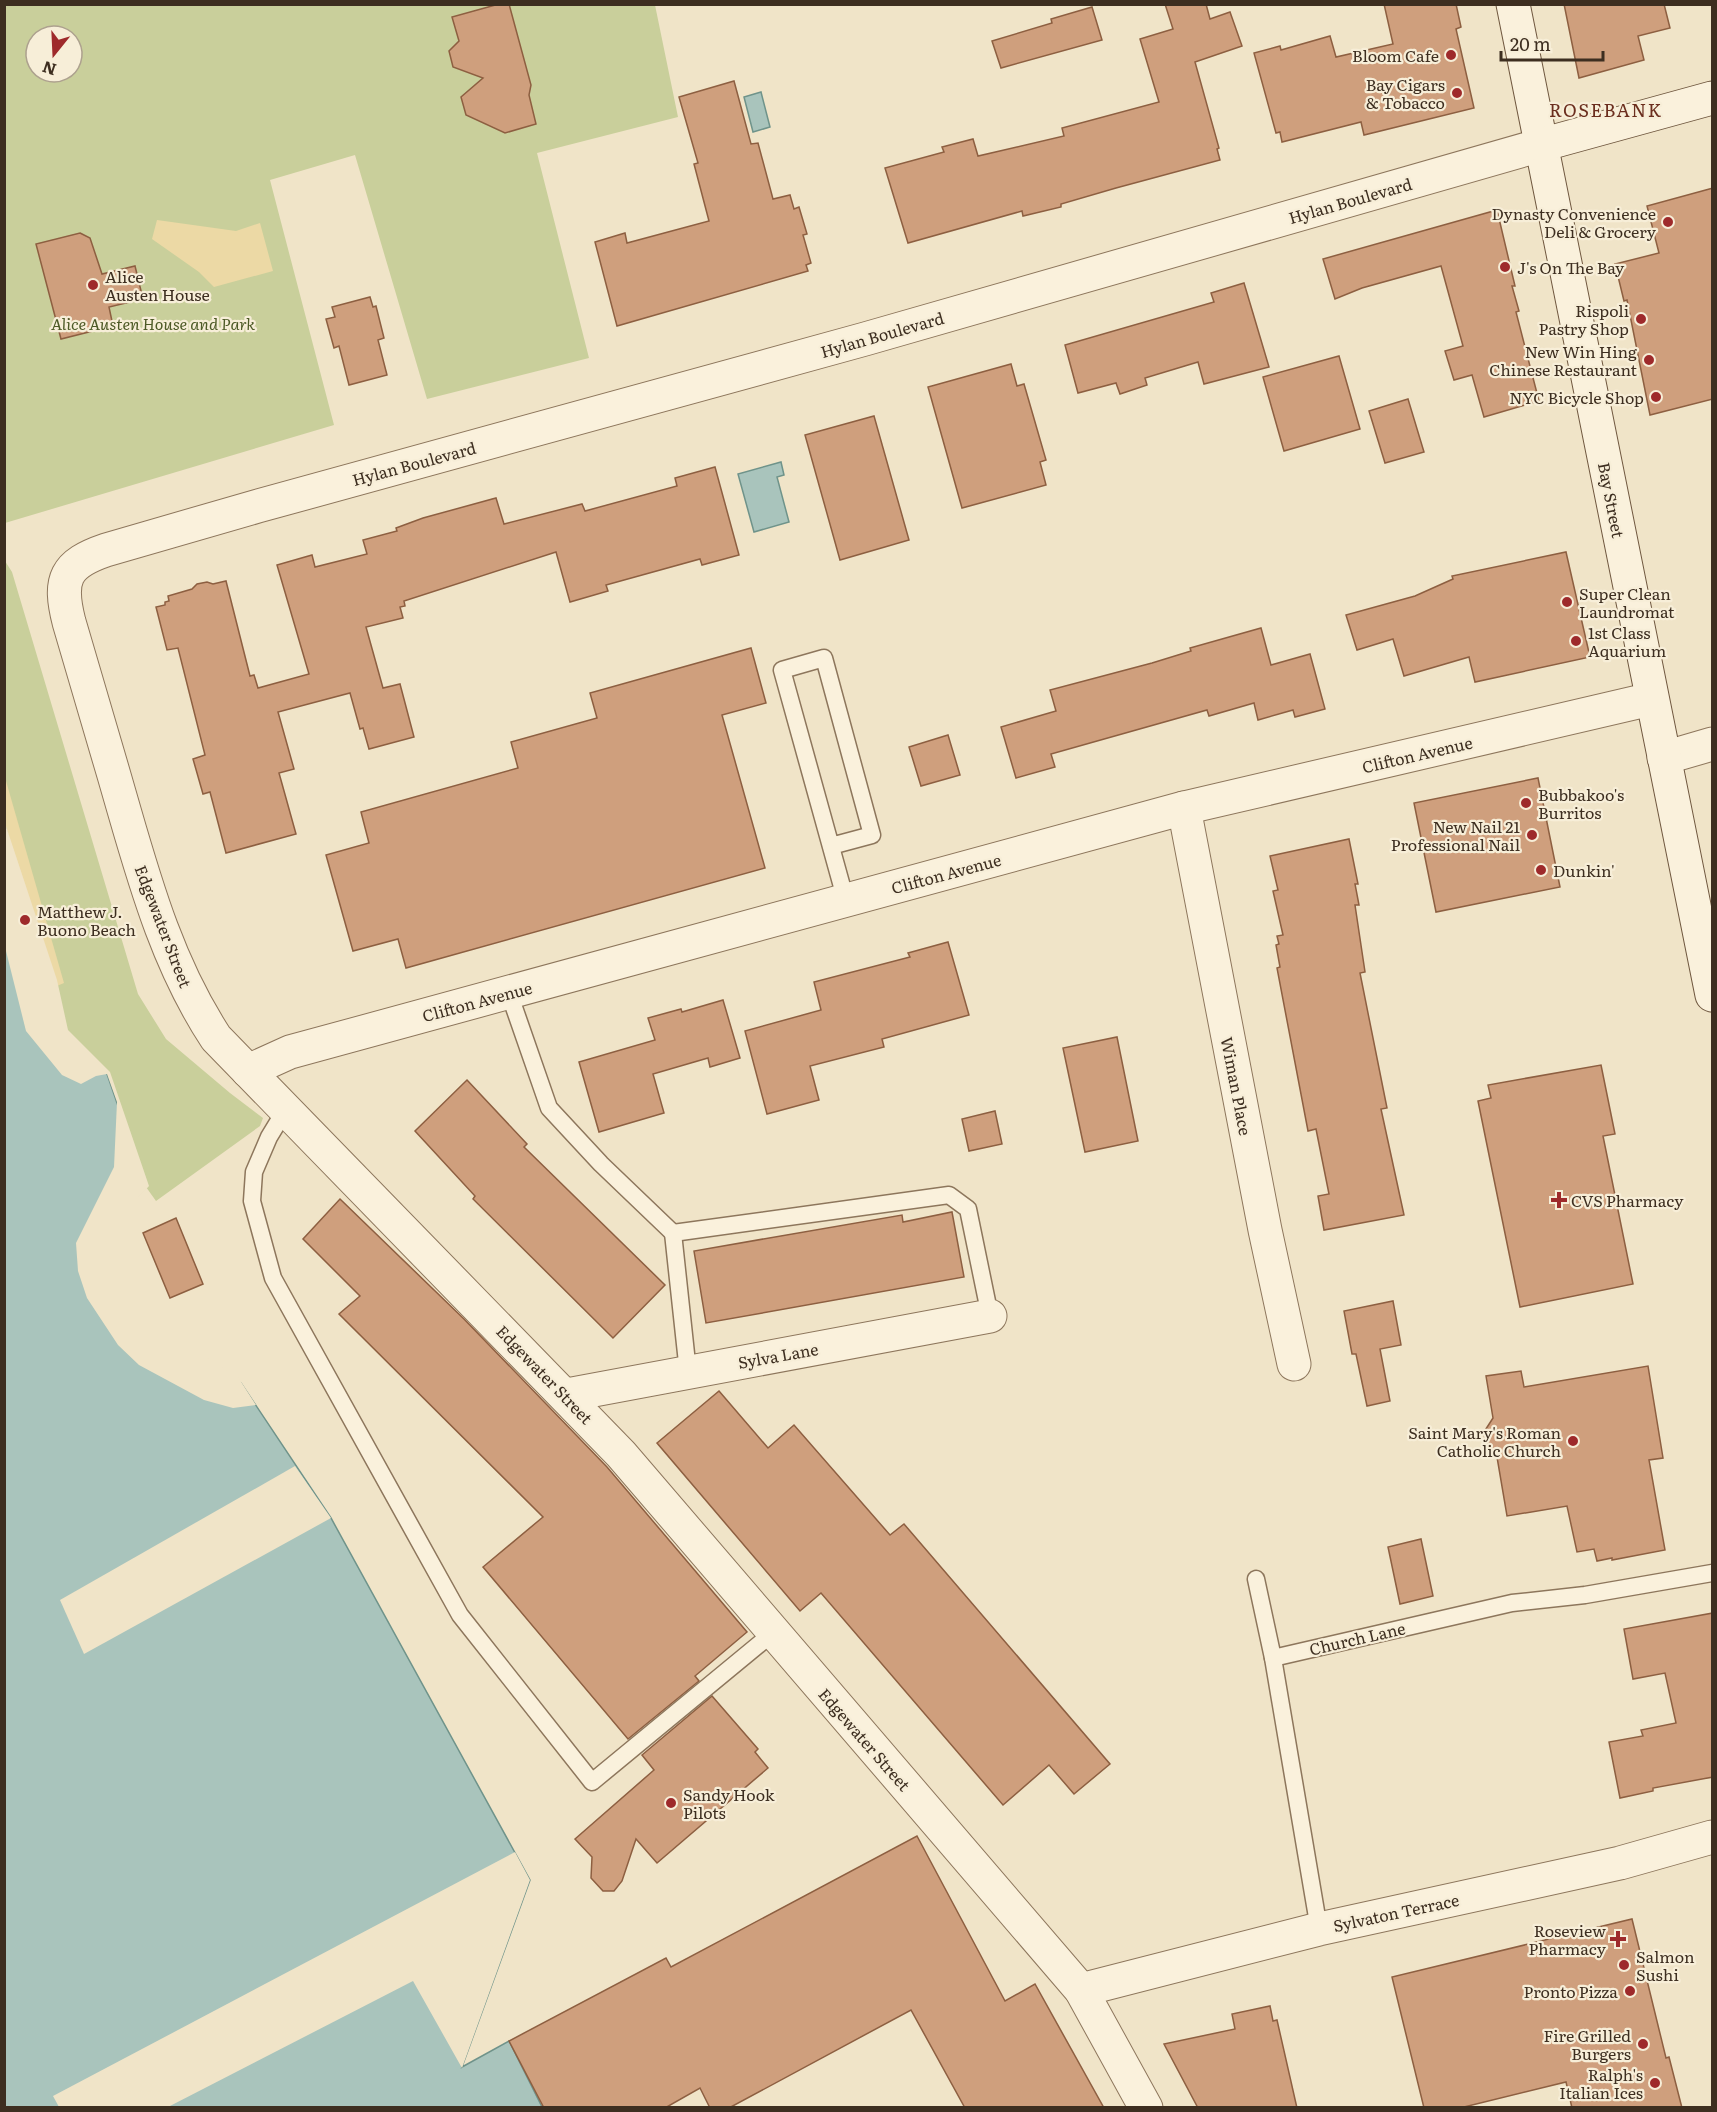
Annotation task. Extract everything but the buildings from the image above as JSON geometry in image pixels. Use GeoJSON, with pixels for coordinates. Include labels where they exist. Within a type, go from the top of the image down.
{"type":"FeatureCollection","features":[{"type":"Feature","properties":{"kind":"street","name":"Bay Street"},"geometry":{"type":"LineString","coordinates":[[1513,4],[1651,699],[1713,996]]}},
{"type":"Feature","properties":{"kind":"street","name":"Hylan Boulevard"},"geometry":{"type":"LineString","coordinates":[[65,584],[72,567],[81,558],[106,550],[280,499],[865,339],[1541,145],[1713,98]]}},
{"type":"Feature","properties":{"kind":"street","name":"Edgewater Street"},"geometry":{"type":"LineString","coordinates":[[65,584],[64,604],[154,909],[196,1007],[216,1038],[567,1395],[621,1454],[1081,1990],[1146,2108]]}},
{"type":"Feature","properties":{"kind":"street","name":"Clifton Avenue"},"geometry":{"type":"LineString","coordinates":[[248,1071],[290,1052],[1184,808],[1651,699]]}},
{"type":"Feature","properties":{"kind":"street"},"geometry":{"type":"LineString","coordinates":[[1664,758],[1713,744]]}},
{"type":"Feature","properties":{"kind":"street","name":"Wiman Place"},"geometry":{"type":"LineString","coordinates":[[1184,808],[1265,1230],[1294,1364]]}},
{"type":"Feature","properties":{"kind":"street","name":"Sylva Lane"},"geometry":{"type":"LineString","coordinates":[[567,1395],[990,1316]]}},
{"type":"Feature","properties":{"kind":"street","name":"Sylvaton Terrace"},"geometry":{"type":"LineString","coordinates":[[1081,1990],[1319,1929],[1620,1863],[1713,1837]]}},
{"type":"Feature","properties":{"kind":"lane"},"geometry":{"type":"LineString","coordinates":[[831,846],[872,835],[824,658],[782,670],[846,901]]}},
{"type":"Feature","properties":{"kind":"lane"},"geometry":{"type":"LineString","coordinates":[[508,993],[549,1108],[601,1164],[673,1233],[688,1372]]}},
{"type":"Feature","properties":{"kind":"lane"},"geometry":{"type":"LineString","coordinates":[[286,1109],[269,1137],[254,1172],[252,1201],[273,1278],[460,1615],[592,1782],[774,1632]]}},
{"type":"Feature","properties":{"kind":"lane"},"geometry":{"type":"LineString","coordinates":[[673,1233],[949,1195],[968,1209],[990,1316]]}},
{"type":"Feature","properties":{"kind":"lane","name":"Church Lane"},"geometry":{"type":"LineString","coordinates":[[1273,1658],[1512,1603],[1585,1595],[1713,1573]]}},
{"type":"Feature","properties":{"kind":"lane"},"geometry":{"type":"LineString","coordinates":[[1256,1579],[1273,1658],[1319,1929]]}},
{"type":"Feature","properties":{"kind":"green space","name":"Alice Austen House and Park"},"geometry":{"type":"Polygon","coordinates":[[[5,5],[655,5],[678,117],[537,153],[589,358],[427,399],[355,155],[270,180],[334,425],[5,523],[5,5]]]}},
{"type":"Feature","properties":{"kind":"green space"},"geometry":{"type":"Polygon","coordinates":[[[5,561],[12,572],[138,994],[166,1039],[263,1118],[260,1126],[156,1201],[146,1187],[65,1031],[5,823],[5,561]]]}},
{"type":"Feature","properties":{"kind":"sand"},"geometry":{"type":"Polygon","coordinates":[[[157,220],[236,231],[260,223],[273,271],[214,287],[199,272],[152,239],[157,220]]]}},
{"type":"Feature","properties":{"kind":"sand","name":"Matthew J. Buono Beach"},"geometry":{"type":"Polygon","coordinates":[[[4,774],[64,983],[9,1006],[4,1004],[4,774]]]}},
{"type":"Feature","properties":{"kind":"water"},"geometry":{"type":"Polygon","coordinates":[[[761,92],[770,127],[753,132],[744,97],[761,92]]]}},
{"type":"Feature","properties":{"kind":"water"},"geometry":{"type":"Polygon","coordinates":[[[781,462],[784,475],[777,477],[789,522],[754,532],[738,474],[781,462]]]}},
{"type":"Feature","properties":{"kind":"water"},"geometry":{"type":"Polygon","coordinates":[[[4,823],[65,1031],[107,1074],[146,1187],[101,1234],[110,1266],[137,1304],[191,1351],[241,1383],[331,1518],[530,1880],[462,2067],[509,2041],[542,2107],[5,2107],[4,823]]]}},
{"type":"Feature","properties":{"kind":"pier"},"geometry":{"type":"Polygon","coordinates":[[[4,820],[57,980],[68,1030],[110,1072],[149,1186],[104,1235],[112,1265],[139,1302],[193,1349],[238,1377],[256,1405],[233,1408],[204,1400],[139,1365],[118,1345],[87,1298],[78,1271],[76,1243],[114,1167],[117,1102],[107,1074],[96,1076],[81,1084],[62,1075],[26,1031],[5,947],[4,820]]]}},
{"type":"Feature","properties":{"kind":"pier"},"geometry":{"type":"Polygon","coordinates":[[[295,1466],[331,1518],[84,1654],[60,1600],[295,1466]]]}},
{"type":"Feature","properties":{"kind":"pier"},"geometry":{"type":"Polygon","coordinates":[[[515,1852],[530,1880],[462,2068],[413,1981],[168,2107],[59,2107],[53,2096],[515,1852]]]}},
{"type":"Feature","properties":{"kind":"place","name":"Bloom Cafe"},"geometry":{"type":"Point","coordinates":[1451,55]}},
{"type":"Feature","properties":{"kind":"place","name":"Bay Cigars & Tobacco"},"geometry":{"type":"Point","coordinates":[1457,93]}},
{"type":"Feature","properties":{"kind":"place","name":"Dynasty Convenience Deli & Grocery"},"geometry":{"type":"Point","coordinates":[1668,222]}},
{"type":"Feature","properties":{"kind":"place","name":"J's On The Bay"},"geometry":{"type":"Point","coordinates":[1505,267]}},
{"type":"Feature","properties":{"kind":"place","name":"Alice Austen House"},"geometry":{"type":"Point","coordinates":[93,285]}},
{"type":"Feature","properties":{"kind":"place","name":"Rispoli Pastry Shop"},"geometry":{"type":"Point","coordinates":[1641,319]}},
{"type":"Feature","properties":{"kind":"place","name":"New Win Hing Chinese Restaurant"},"geometry":{"type":"Point","coordinates":[1649,360]}},
{"type":"Feature","properties":{"kind":"place","name":"NYC Bicycle Shop"},"geometry":{"type":"Point","coordinates":[1656,397]}},
{"type":"Feature","properties":{"kind":"place","name":"Super Clean Laundromat"},"geometry":{"type":"Point","coordinates":[1567,602]}},
{"type":"Feature","properties":{"kind":"place","name":"1st Class Aquarium"},"geometry":{"type":"Point","coordinates":[1576,641]}},
{"type":"Feature","properties":{"kind":"place","name":"Bubbakoo's Burritos"},"geometry":{"type":"Point","coordinates":[1526,803]}},
{"type":"Feature","properties":{"kind":"place","name":"New Nail 21 Professional Nail"},"geometry":{"type":"Point","coordinates":[1532,835]}},
{"type":"Feature","properties":{"kind":"place","name":"Dunkin'"},"geometry":{"type":"Point","coordinates":[1541,870]}},
{"type":"Feature","properties":{"kind":"place","name":"Matthew J. Buono Beach"},"geometry":{"type":"Point","coordinates":[25,920]}},
{"type":"Feature","properties":{"kind":"place","name":"CVS Pharmacy"},"geometry":{"type":"Point","coordinates":[1559,1200]}},
{"type":"Feature","properties":{"kind":"place","name":"Saint Mary's Roman Catholic Church"},"geometry":{"type":"Point","coordinates":[1573,1441]}},
{"type":"Feature","properties":{"kind":"place","name":"Sandy Hook Pilots"},"geometry":{"type":"Point","coordinates":[671,1803]}},
{"type":"Feature","properties":{"kind":"place","name":"Roseview Pharmacy"},"geometry":{"type":"Point","coordinates":[1618,1939]}},
{"type":"Feature","properties":{"kind":"place","name":"Salmon Sushi"},"geometry":{"type":"Point","coordinates":[1624,1965]}},
{"type":"Feature","properties":{"kind":"place","name":"Pronto Pizza"},"geometry":{"type":"Point","coordinates":[1630,1991]}},
{"type":"Feature","properties":{"kind":"place","name":"Fire Grilled Burgers"},"geometry":{"type":"Point","coordinates":[1643,2044]}},
{"type":"Feature","properties":{"kind":"place","name":"Ralph's Italian Ices"},"geometry":{"type":"Point","coordinates":[1655,2083]}},
{"type":"Feature","properties":{"kind":"district","name":"ROSEBANK"},"geometry":{"type":"Point","coordinates":[1606,109]}}]}
